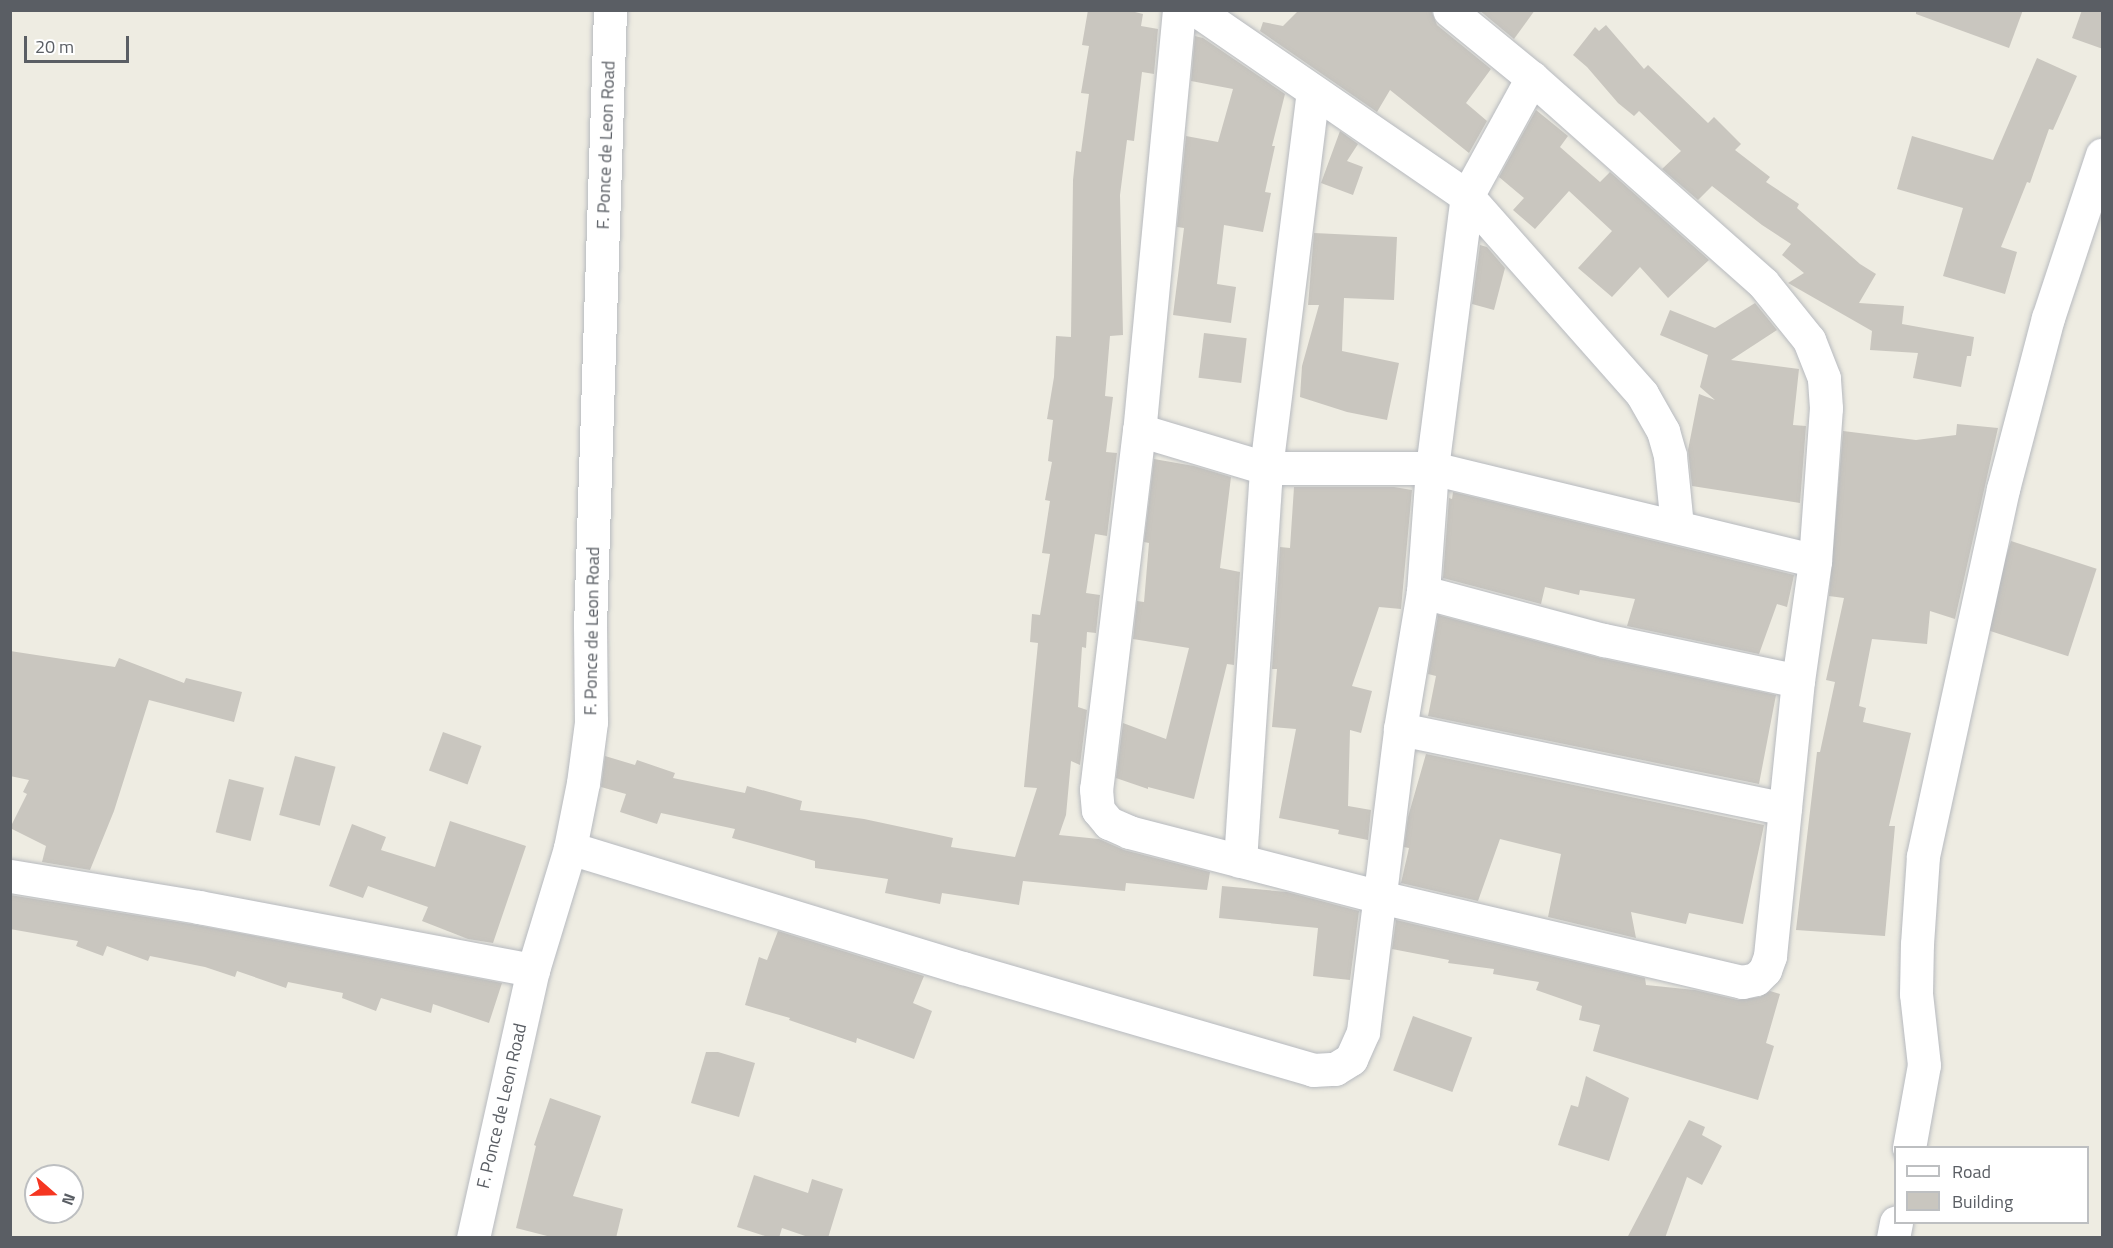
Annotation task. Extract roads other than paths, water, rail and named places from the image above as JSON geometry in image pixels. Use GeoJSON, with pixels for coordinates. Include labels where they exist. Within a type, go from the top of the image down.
{"type":"FeatureCollection","features":[{"type":"Feature","properties":{"kind":"street","name":"F. Ponce de Leon Road"},"geometry":{"type":"LineString","coordinates":[[473,1238],[533,970],[570,848],[584,783],[591,722],[590,626],[610,10]]}},
{"type":"Feature","properties":{"kind":"street"},"geometry":{"type":"LineString","coordinates":[[1179,10],[1139,430],[1096,789],[1098,810],[1109,823],[1129,832],[1380,897],[1742,981],[1756,979],[1765,970],[1770,956],[1798,681],[1815,561],[1826,408],[1824,378],[1809,340],[1763,283],[1532,78],[1449,10]]}},
{"type":"Feature","properties":{"kind":"street"},"geometry":{"type":"LineString","coordinates":[[1196,10],[1313,93],[1467,196],[1642,394],[1663,431],[1670,456],[1677,526]]}},
{"type":"Feature","properties":{"kind":"street"},"geometry":{"type":"LineString","coordinates":[[570,848],[963,968],[1313,1070],[1335,1069],[1351,1059],[1363,1032],[1400,729],[1423,592],[1432,468],[1467,196],[1532,78]]}},
{"type":"Feature","properties":{"kind":"street"},"geometry":{"type":"LineString","coordinates":[[1240,861],[1266,468],[1313,93]]}},
{"type":"Feature","properties":{"kind":"street"},"geometry":{"type":"LineString","coordinates":[[1909,1146],[1924,1065],[1916,994],[1923,856],[2003,489],[2048,318],[2103,155]]}},
{"type":"Feature","properties":{"kind":"street"},"geometry":{"type":"LineString","coordinates":[[1139,430],[1266,468],[1432,468],[1815,561]]}},
{"type":"Feature","properties":{"kind":"street"},"geometry":{"type":"LineString","coordinates":[[1423,592],[1604,639],[1798,681]]}},
{"type":"Feature","properties":{"kind":"street"},"geometry":{"type":"LineString","coordinates":[[1400,729],[1785,809]]}},
{"type":"Feature","properties":{"kind":"street"},"geometry":{"type":"LineString","coordinates":[[10,876],[199,907],[533,970]]}}]}
